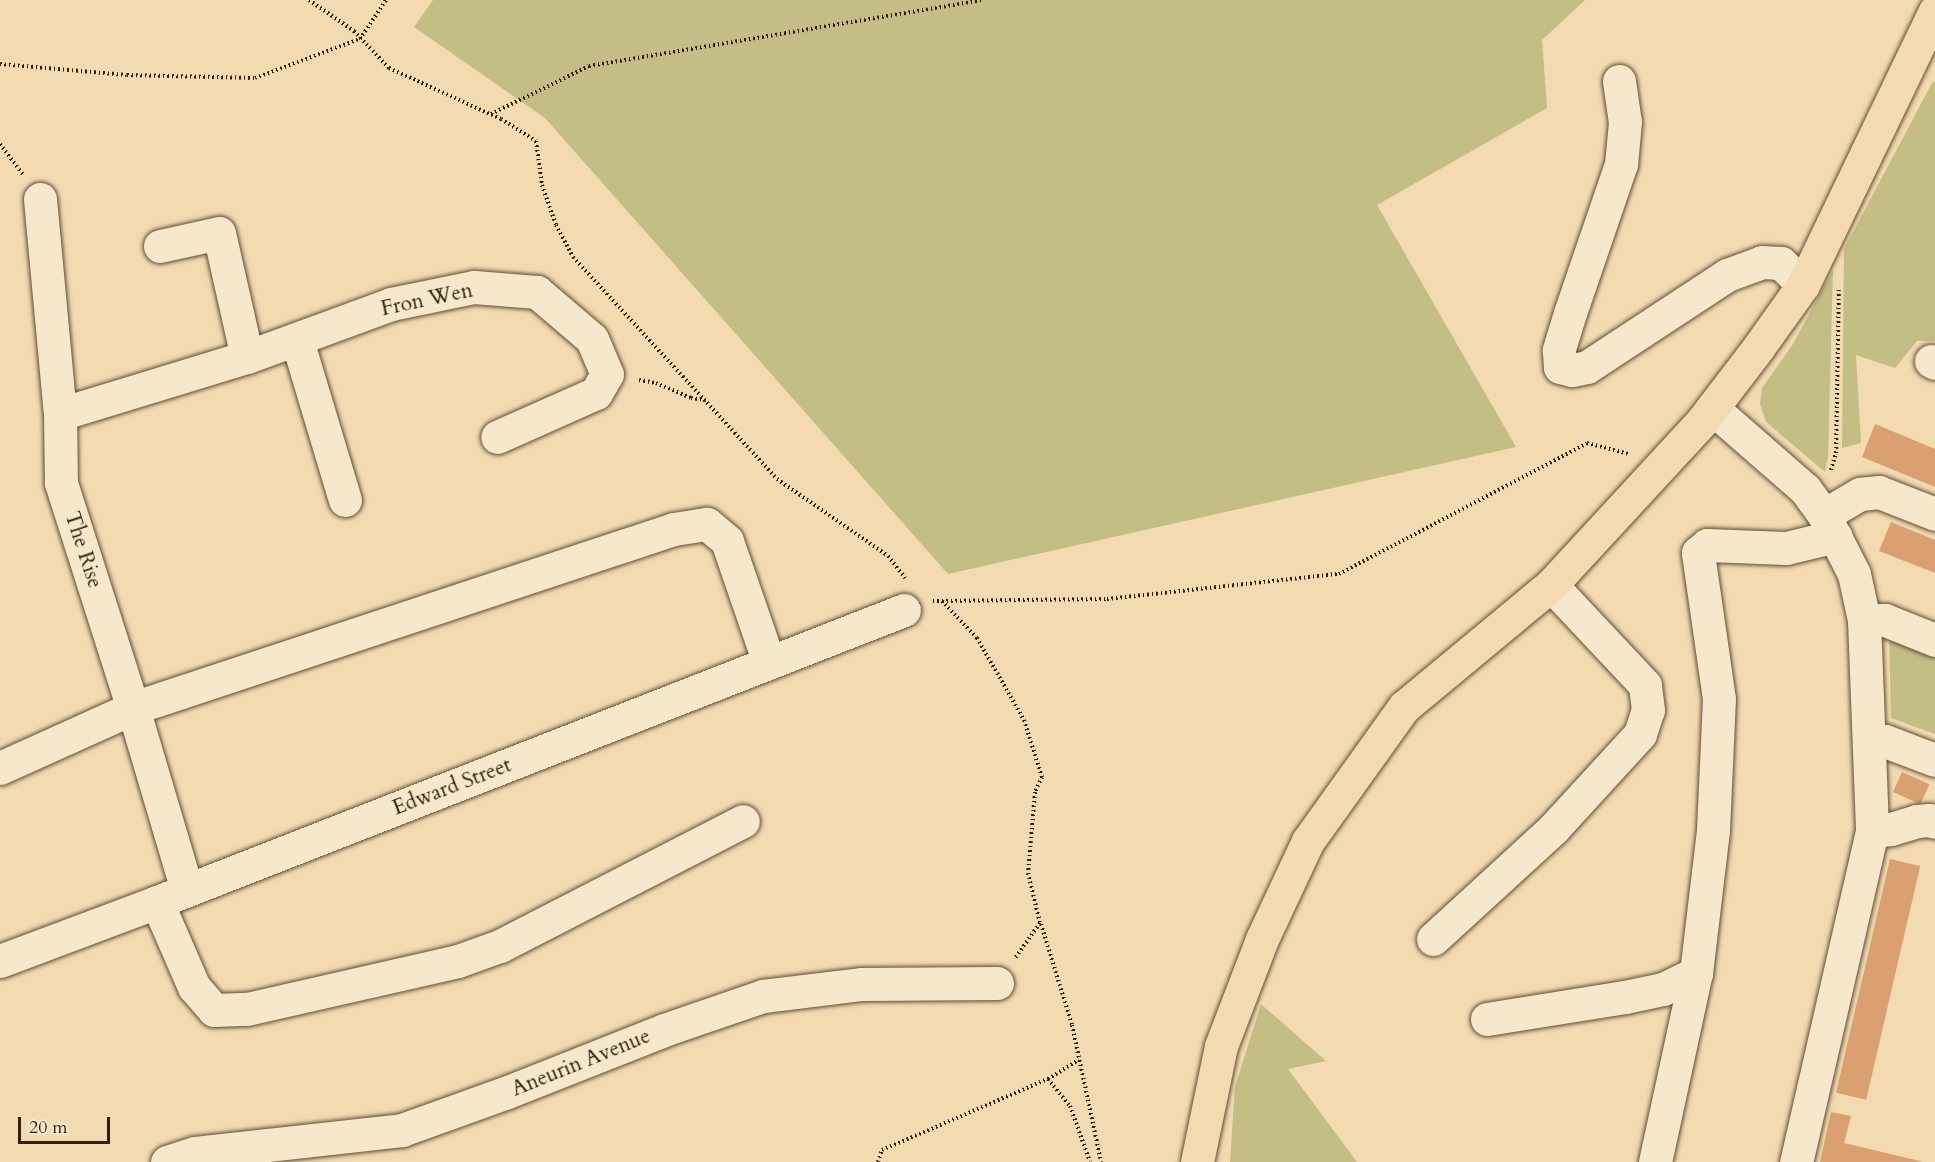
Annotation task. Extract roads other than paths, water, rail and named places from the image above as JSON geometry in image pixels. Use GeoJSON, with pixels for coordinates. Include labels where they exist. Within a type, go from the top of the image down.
{"type":"FeatureCollection","features":[{"type":"Feature","properties":{"kind":"main road"},"geometry":{"type":"LineString","coordinates":[[1197,1162],[1221,1046],[1262,939],[1308,841],[1404,707],[1551,585],[1712,408],[1803,285],[1935,11]]}},
{"type":"Feature","properties":{"kind":"street"},"geometry":{"type":"LineString","coordinates":[[1619,81],[1625,123],[1621,164],[1570,313],[1559,350],[1560,367],[1572,370],[1587,367],[1727,275],[1762,262],[1781,263],[1803,285]]}},
{"type":"Feature","properties":{"kind":"street","name":"The Rise"},"geometry":{"type":"LineString","coordinates":[[40,199],[60,414],[61,483],[133,708],[172,896],[194,987],[214,1010],[247,1009],[458,962],[500,946],[743,821]]}},
{"type":"Feature","properties":{"kind":"street"},"geometry":{"type":"LineString","coordinates":[[160,246],[219,233],[247,357]]}},
{"type":"Feature","properties":{"kind":"street","name":"Fron Wen"},"geometry":{"type":"LineString","coordinates":[[60,414],[247,357],[391,304],[474,287],[537,292],[592,339],[607,374],[596,393],[497,437]]}},
{"type":"Feature","properties":{"kind":"street"},"geometry":{"type":"LineString","coordinates":[[297,340],[345,500]]}},
{"type":"Feature","properties":{"kind":"street"},"geometry":{"type":"LineString","coordinates":[[1712,408],[1805,489],[1830,525],[1854,574],[1864,620],[1872,831],[1796,1162]]}},
{"type":"Feature","properties":{"kind":"street"},"geometry":{"type":"LineString","coordinates":[[1655,1162],[1696,973],[1713,831],[1719,699],[1698,553],[1707,545],[1786,548],[1830,525],[1860,494],[1879,492],[1935,514]]}},
{"type":"Feature","properties":{"kind":"street"},"geometry":{"type":"LineString","coordinates":[[0,768],[133,708],[674,529],[707,524],[727,542],[769,663]]}},
{"type":"Feature","properties":{"kind":"street"},"geometry":{"type":"LineString","coordinates":[[1433,939],[1553,829],[1640,734],[1648,710],[1645,685],[1551,585]]}},
{"type":"Feature","properties":{"kind":"street","name":"Edward Street"},"geometry":{"type":"LineString","coordinates":[[0,961],[914,606]]}},
{"type":"Feature","properties":{"kind":"street"},"geometry":{"type":"LineString","coordinates":[[1864,620],[1885,620],[1935,640]]}},
{"type":"Feature","properties":{"kind":"street"},"geometry":{"type":"LineString","coordinates":[[1869,741],[1885,741],[1935,760]]}},
{"type":"Feature","properties":{"kind":"street"},"geometry":{"type":"LineString","coordinates":[[1872,831],[1891,829],[1917,821],[1935,822]]}},
{"type":"Feature","properties":{"kind":"street"},"geometry":{"type":"LineString","coordinates":[[1487,1019],[1663,989],[1696,973]]}},
{"type":"Feature","properties":{"kind":"street","name":"Aneurin Avenue"},"geometry":{"type":"LineString","coordinates":[[167,1162],[195,1153],[402,1130],[505,1093],[663,1030],[762,996],[862,984],[997,983]]}}]}
